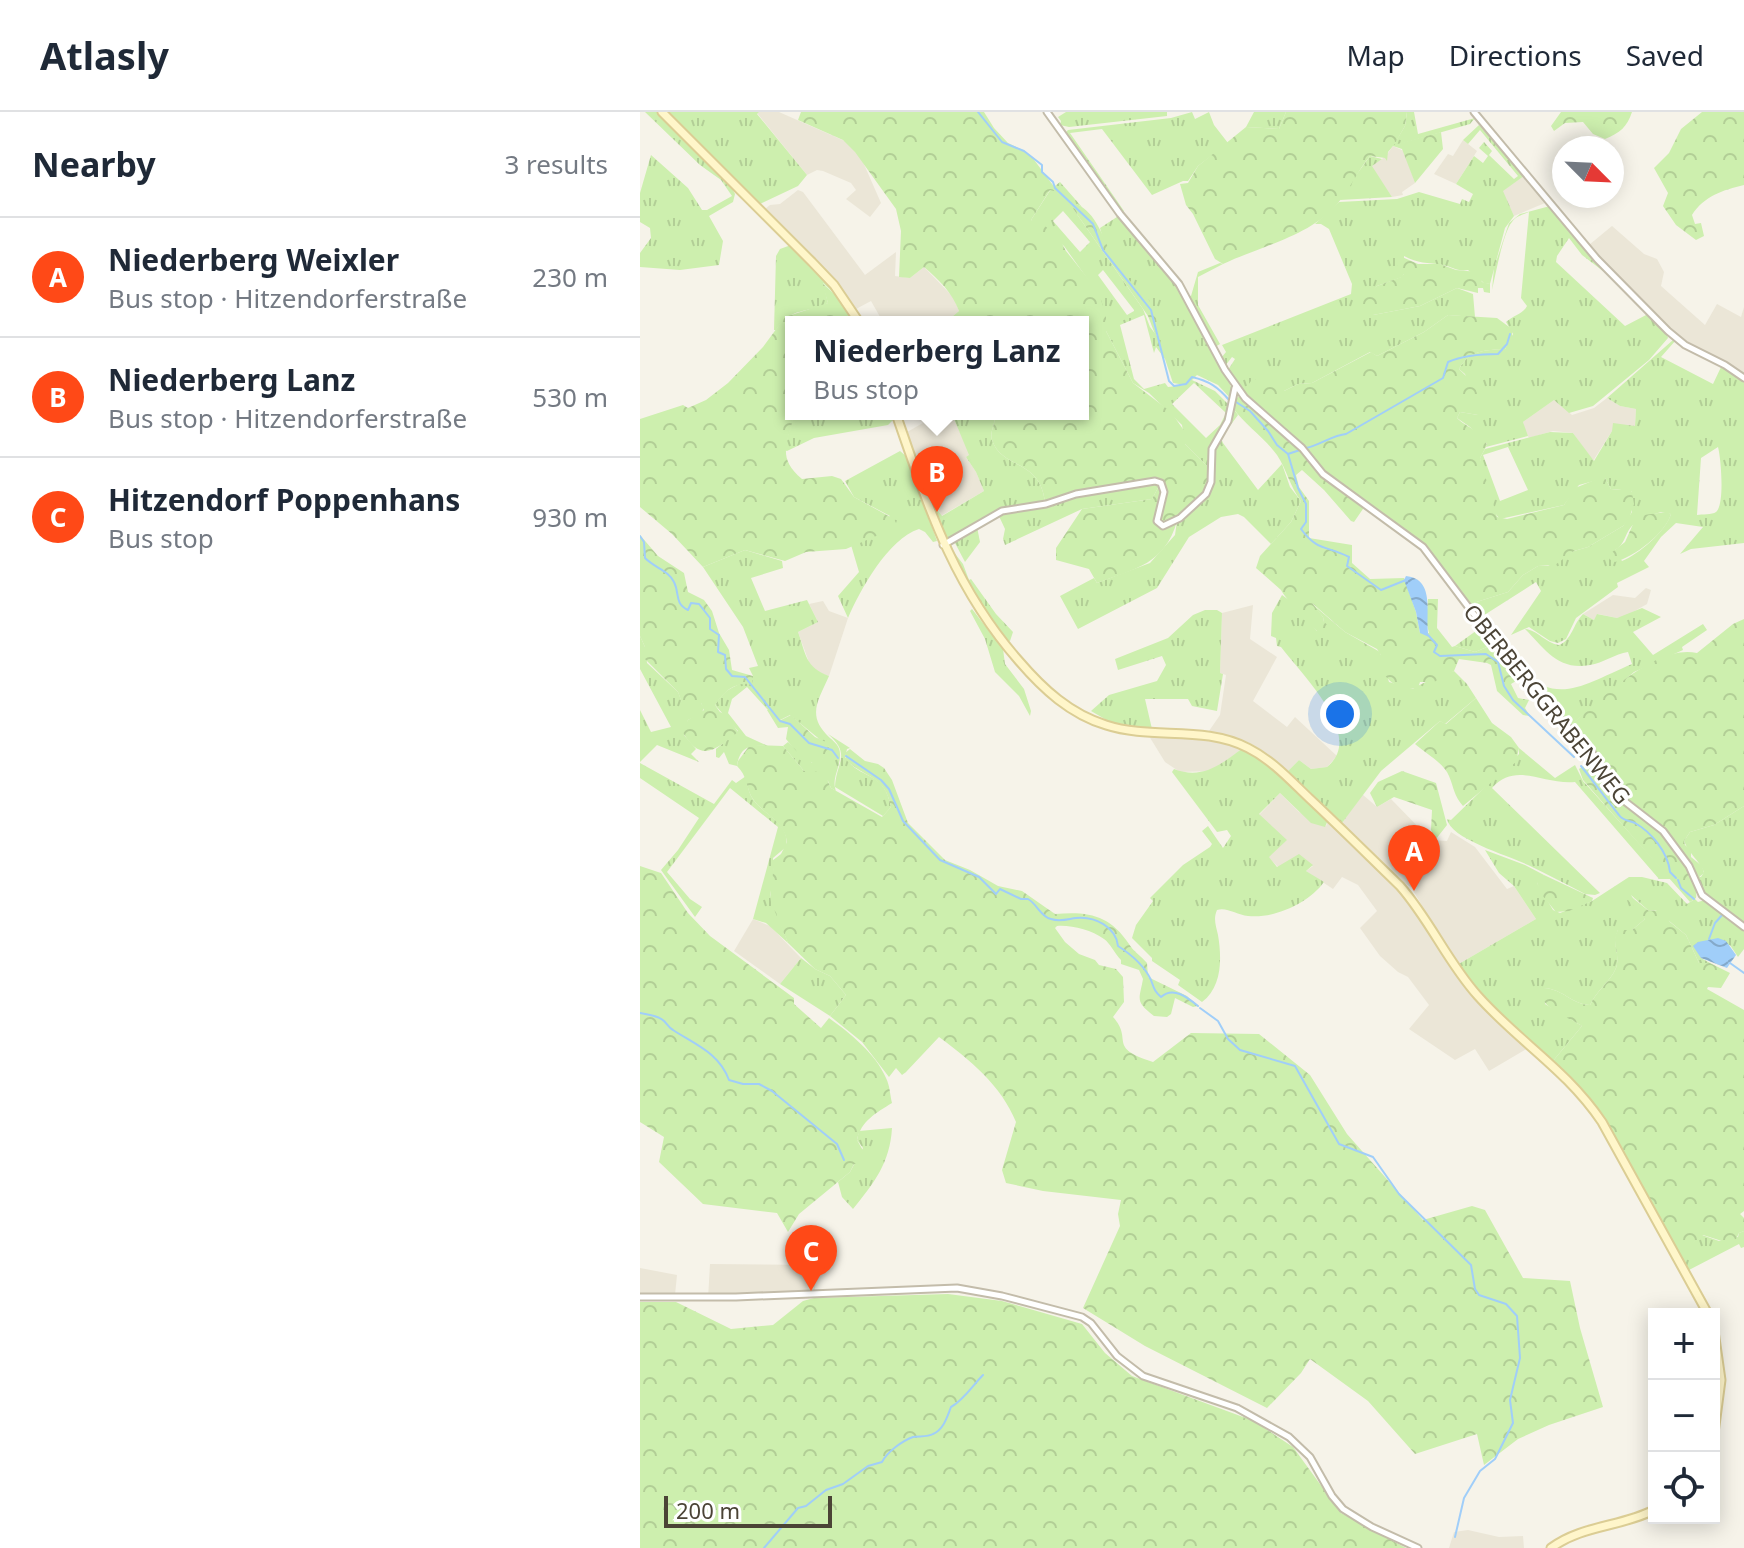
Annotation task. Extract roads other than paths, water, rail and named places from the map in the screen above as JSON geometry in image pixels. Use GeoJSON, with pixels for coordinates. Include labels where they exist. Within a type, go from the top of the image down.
{"type":"FeatureCollection","features":[{"type":"Feature","properties":{"kind":"main road"},"geometry":{"type":"LineString","coordinates":[[662,112],[812,262],[855,316]]}},
{"type":"Feature","properties":{"kind":"main road"},"geometry":{"type":"LineString","coordinates":[[898,420],[943,545],[968,594],[1028,671],[1067,707],[1089,719],[1119,729],[1213,736],[1251,750],[1280,771],[1400,886],[1472,990],[1502,1021],[1558,1068],[1593,1109],[1705,1308]]}},
{"type":"Feature","properties":{"kind":"main road"},"geometry":{"type":"LineString","coordinates":[[1551,1548],[1578,1533],[1648,1513]]}},
{"type":"Feature","properties":{"kind":"street","name":"OBERBERGGRABENWEG"},"geometry":{"type":"LineString","coordinates":[[1047,112],[1120,214],[1179,284],[1236,387],[1302,448],[1323,474],[1423,547],[1512,666],[1591,751],[1623,800],[1663,831],[1689,866],[1700,893],[1744,927]]}},
{"type":"Feature","properties":{"kind":"street"},"geometry":{"type":"LineString","coordinates":[[1474,112],[1597,259],[1668,331],[1685,345],[1744,378]]}},
{"type":"Feature","properties":{"kind":"street"},"geometry":{"type":"LineString","coordinates":[[943,545],[1002,511],[1046,504],[1076,494],[1155,481],[1161,483],[1164,490],[1157,521],[1161,525],[1170,524],[1199,503],[1206,494],[1211,482],[1212,447],[1226,425],[1236,387]]}},
{"type":"Feature","properties":{"kind":"street"},"geometry":{"type":"LineString","coordinates":[[640,1297],[736,1297],[957,1288],[1082,1317],[1095,1326],[1117,1356],[1143,1376],[1237,1408],[1295,1441],[1310,1457],[1343,1509],[1372,1527],[1418,1548]]}},
{"type":"Feature","properties":{"kind":"water"},"geometry":{"type":"Polygon","coordinates":[[[1406,576],[1416,579],[1426,591],[1429,637],[1420,633],[1404,580],[1406,576]]]}},
{"type":"Feature","properties":{"kind":"water"},"geometry":{"type":"Polygon","coordinates":[[[1718,938],[1726,941],[1736,955],[1727,968],[1701,958],[1693,946],[1718,938]]]}},
{"type":"Feature","properties":{"kind":"waterway"},"geometry":{"type":"LineString","coordinates":[[978,112],[1002,142],[1024,151],[1042,165],[1042,172],[1055,188],[1093,224],[1103,250],[1151,310],[1169,381],[1174,386],[1186,384],[1192,377],[1213,385],[1229,400]]}},
{"type":"Feature","properties":{"kind":"waterway"},"geometry":{"type":"LineString","coordinates":[[1306,448],[1346,434],[1443,378],[1448,362],[1473,355],[1498,354],[1507,344],[1510,334]]}},
{"type":"Feature","properties":{"kind":"waterway"},"geometry":{"type":"LineString","coordinates":[[1236,402],[1250,411],[1288,454],[1306,504],[1306,522],[1301,529],[1307,536],[1318,545],[1349,557],[1347,566],[1381,590],[1406,580]]}},
{"type":"Feature","properties":{"kind":"waterway"},"geometry":{"type":"LineString","coordinates":[[1288,454],[1300,450]]}},
{"type":"Feature","properties":{"kind":"waterway"},"geometry":{"type":"LineString","coordinates":[[640,536],[644,542],[645,558],[672,578],[681,604],[688,610],[691,603],[699,604],[710,618],[710,629],[719,635],[718,652],[725,655],[726,669],[732,676],[745,677],[780,721],[790,724],[809,743],[832,750],[838,758]]}},
{"type":"Feature","properties":{"kind":"waterway"},"geometry":{"type":"LineString","coordinates":[[1428,635],[1437,645],[1434,652],[1440,656],[1486,654],[1498,662],[1504,686],[1513,700],[1574,757]]}},
{"type":"Feature","properties":{"kind":"waterway"},"geometry":{"type":"LineString","coordinates":[[846,756],[881,780],[889,789],[903,821],[940,860],[979,877],[996,894],[1000,889],[1028,899],[1048,918],[1083,918],[1103,924],[1113,933],[1118,946],[1145,970],[1161,997],[1175,993],[1198,1006]]}},
{"type":"Feature","properties":{"kind":"waterway"},"geometry":{"type":"LineString","coordinates":[[1581,766],[1621,817],[1653,837],[1676,878]]}},
{"type":"Feature","properties":{"kind":"waterway"},"geometry":{"type":"LineString","coordinates":[[1678,880],[1681,888],[1694,899]]}},
{"type":"Feature","properties":{"kind":"waterway"},"geometry":{"type":"LineString","coordinates":[[1709,939],[1715,923],[1723,914]]}},
{"type":"Feature","properties":{"kind":"waterway"},"geometry":{"type":"LineString","coordinates":[[1730,963],[1744,973]]}},
{"type":"Feature","properties":{"kind":"waterway"},"geometry":{"type":"LineString","coordinates":[[1200,1008],[1218,1021],[1228,1039],[1240,1050],[1295,1066],[1339,1144],[1373,1157],[1399,1194],[1471,1265],[1479,1295],[1506,1304],[1517,1316],[1520,1358],[1510,1400],[1513,1423],[1495,1459],[1480,1471],[1464,1498],[1455,1537]]}},
{"type":"Feature","properties":{"kind":"waterway"},"geometry":{"type":"LineString","coordinates":[[640,1013],[662,1019],[672,1029],[706,1050],[719,1063],[729,1080],[759,1084],[772,1091],[837,1144],[844,1160]]}},
{"type":"Feature","properties":{"kind":"waterway"},"geometry":{"type":"LineString","coordinates":[[764,1548],[798,1508],[806,1506],[826,1490],[843,1484],[868,1466],[882,1462],[904,1441],[937,1432],[951,1407],[983,1375]]}},
{"type":"Feature","properties":{"kind":"place","name":"Niederberg Lanz"},"geometry":{"type":"Point","coordinates":[937,512]}},
{"type":"Feature","properties":{"kind":"place","name":"Niederberg Weixler"},"geometry":{"type":"Point","coordinates":[1414,891]}},
{"type":"Feature","properties":{"kind":"place","name":"Hitzendorf Poppenhans"},"geometry":{"type":"Point","coordinates":[811,1291]}}]}
